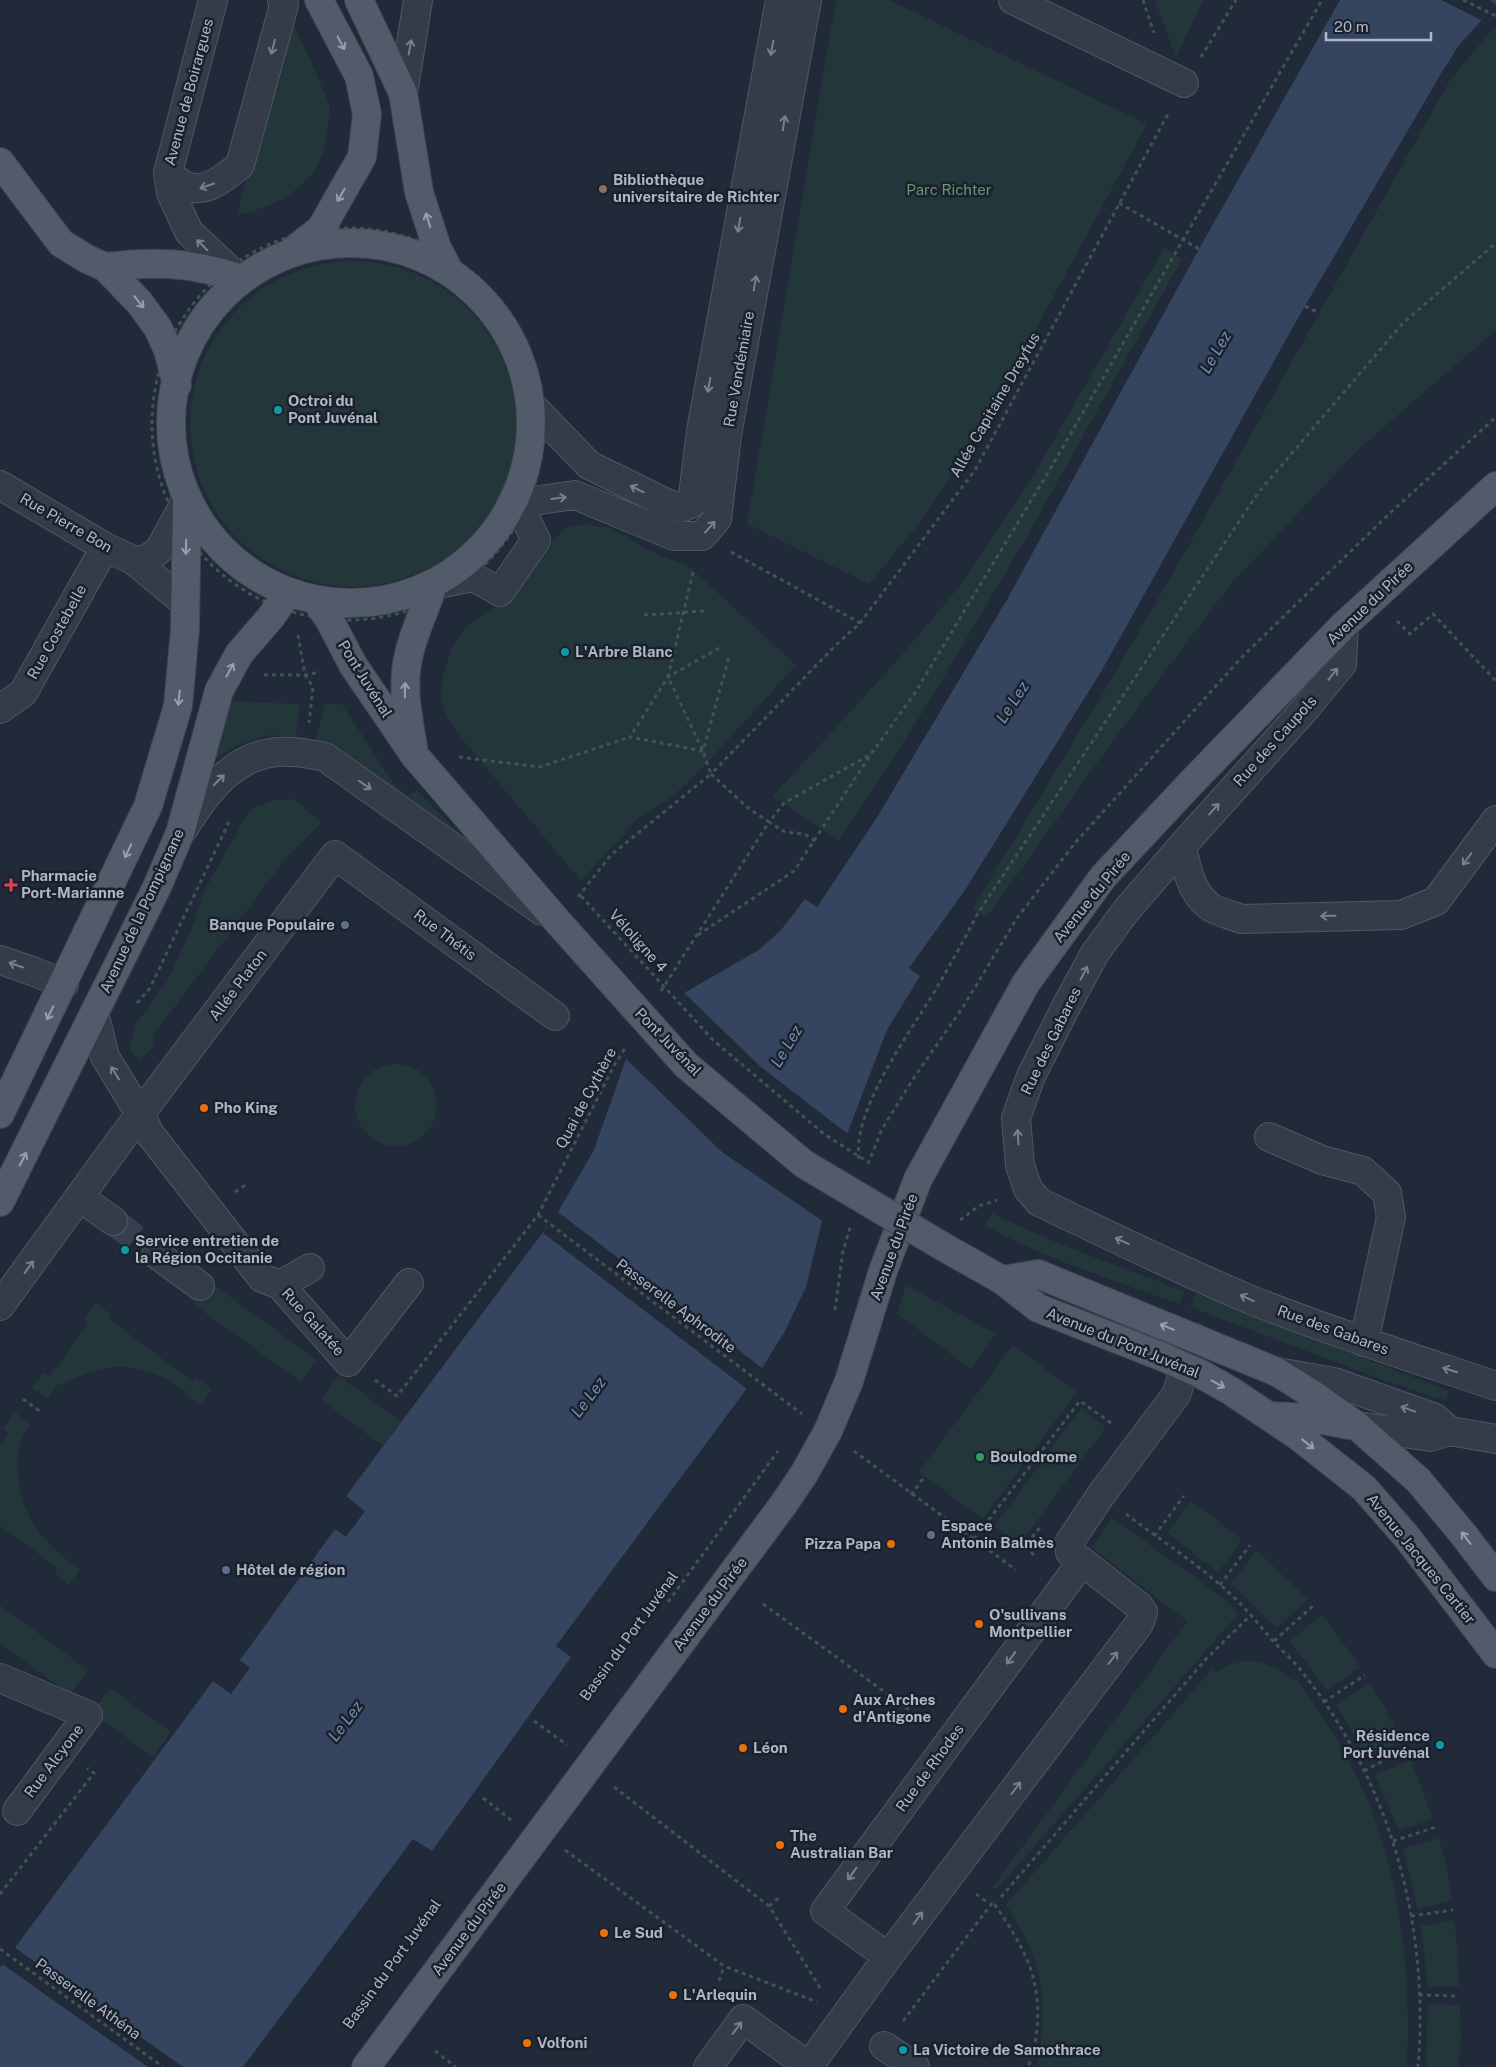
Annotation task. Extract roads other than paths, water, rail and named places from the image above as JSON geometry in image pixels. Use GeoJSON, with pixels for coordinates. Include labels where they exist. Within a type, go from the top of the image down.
{"type":"FeatureCollection","features":[{"type":"Feature","properties":{"kind":"main road"},"geometry":{"type":"LineString","coordinates":[[289,254],[321,229],[362,157],[367,114],[359,76],[319,0]]}},
{"type":"Feature","properties":{"kind":"main road"},"geometry":{"type":"LineString","coordinates":[[183,518],[282,600],[323,610],[430,594],[471,559],[497,527],[521,507],[530,429],[538,413],[523,360],[500,319],[442,257],[419,192],[402,93],[359,0]]}},
{"type":"Feature","properties":{"kind":"main road"},"geometry":{"type":"LineString","coordinates":[[0,162],[61,242],[86,259],[105,267],[139,302],[158,328],[168,350],[177,385]]}},
{"type":"Feature","properties":{"kind":"main road"},"geometry":{"type":"LineString","coordinates":[[105,267],[150,263],[193,265],[228,273],[260,266],[289,254],[342,241],[393,246],[442,257]]}},
{"type":"Feature","properties":{"kind":"main road"},"geometry":{"type":"LineString","coordinates":[[1,1111],[64,984],[148,806],[178,706],[185,629],[183,518],[173,419],[177,385],[194,336],[215,303],[228,273]]}},
{"type":"Feature","properties":{"kind":"main road","name":"Avenue du Pirée"},"geometry":{"type":"LineString","coordinates":[[366,2067],[804,1474],[828,1431],[849,1381],[883,1271],[918,1179],[1026,982],[1103,878],[1191,782],[1344,625],[1496,486]]}},
{"type":"Feature","properties":{"kind":"main road","name":"Pont Juvénal"},"geometry":{"type":"LineString","coordinates":[[415,756],[405,700],[405,681],[409,654],[430,594]]}},
{"type":"Feature","properties":{"kind":"main road","name":"Avenue de la Pompignane"},"geometry":{"type":"LineString","coordinates":[[0,1202],[156,887],[180,833],[219,691],[239,654],[272,617],[282,600]]}},
{"type":"Feature","properties":{"kind":"main road","name":"Pont Juvénal"},"geometry":{"type":"LineString","coordinates":[[323,610],[353,665],[415,756],[558,922],[686,1065],[804,1164],[1002,1280]]}},
{"type":"Feature","properties":{"kind":"main road","name":"Avenue du Pont Juvénal"},"geometry":{"type":"LineString","coordinates":[[1002,1280],[1038,1274],[1277,1372]]}},
{"type":"Feature","properties":{"kind":"main road","name":"Avenue du Pont Juvénal"},"geometry":{"type":"LineString","coordinates":[[1002,1280],[1038,1308],[1185,1367],[1231,1391],[1269,1416],[1312,1418],[1357,1426]]}},
{"type":"Feature","properties":{"kind":"main road"},"geometry":{"type":"LineString","coordinates":[[1277,1372],[1357,1426],[1418,1480],[1496,1577]]}},
{"type":"Feature","properties":{"kind":"main road","name":"Avenue Jacques Cartier"},"geometry":{"type":"LineString","coordinates":[[1269,1416],[1298,1436],[1364,1488],[1406,1536],[1496,1654]]}},
{"type":"Feature","properties":{"kind":"street","name":"Avenue de Boirargues"},"geometry":{"type":"LineString","coordinates":[[213,0],[168,173],[171,193],[189,232],[228,273]]}},
{"type":"Feature","properties":{"kind":"street"},"geometry":{"type":"LineString","coordinates":[[168,173],[184,185],[197,189],[219,182],[240,165],[284,5],[282,0]]}},
{"type":"Feature","properties":{"kind":"street"},"geometry":{"type":"LineString","coordinates":[[402,93],[418,0]]}},
{"type":"Feature","properties":{"kind":"street","name":"Rue Vendémiaire"},"geometry":{"type":"LineString","coordinates":[[538,413],[589,465],[666,503],[681,508],[692,503],[701,431],[780,0]]}},
{"type":"Feature","properties":{"kind":"street","name":"Rue Vendémiaire"},"geometry":{"type":"LineString","coordinates":[[521,507],[575,495],[674,536],[702,536],[717,519],[727,435],[807,0]]}},
{"type":"Feature","properties":{"kind":"street"},"geometry":{"type":"LineString","coordinates":[[1013,0],[1184,83]]}},
{"type":"Feature","properties":{"kind":"street","name":"Rue Pierre Bon"},"geometry":{"type":"LineString","coordinates":[[0,485],[105,547],[133,560],[184,602]]}},
{"type":"Feature","properties":{"kind":"street"},"geometry":{"type":"LineString","coordinates":[[430,594],[473,577],[500,592],[536,540],[521,507]]}},
{"type":"Feature","properties":{"kind":"street"},"geometry":{"type":"LineString","coordinates":[[133,560],[145,561],[160,549],[183,518]]}},
{"type":"Feature","properties":{"kind":"street","name":"Rue Costebelle"},"geometry":{"type":"LineString","coordinates":[[0,709],[22,693],[105,547]]}},
{"type":"Feature","properties":{"kind":"street","name":"Rue des Caupols"},"geometry":{"type":"LineString","coordinates":[[1182,846],[1305,709],[1342,664],[1344,625]]}},
{"type":"Feature","properties":{"kind":"street"},"geometry":{"type":"LineString","coordinates":[[180,833],[200,802],[222,777],[244,762],[261,754],[289,751],[325,757],[558,922]]}},
{"type":"Feature","properties":{"kind":"street"},"geometry":{"type":"LineString","coordinates":[[1182,846],[1186,869],[1203,901],[1218,911],[1241,919],[1401,915],[1436,901],[1496,820]]}},
{"type":"Feature","properties":{"kind":"street","name":"Rue des Gabares"},"geometry":{"type":"LineString","coordinates":[[1182,846],[1125,912],[1095,953],[1031,1076],[1016,1118],[1020,1165],[1028,1189],[1039,1202],[1256,1302],[1364,1342],[1496,1386]]}},
{"type":"Feature","properties":{"kind":"street","name":"Rue Thétis"},"geometry":{"type":"LineString","coordinates":[[335,855],[554,1016]]}},
{"type":"Feature","properties":{"kind":"street","name":"Allée Platon"},"geometry":{"type":"LineString","coordinates":[[0,1306],[140,1114],[335,855]]}},
{"type":"Feature","properties":{"kind":"street"},"geometry":{"type":"LineString","coordinates":[[0,960],[64,984]]}},
{"type":"Feature","properties":{"kind":"street"},"geometry":{"type":"LineString","coordinates":[[94,1012],[105,1057],[140,1114]]}},
{"type":"Feature","properties":{"kind":"street","name":"Rue Galatée"},"geometry":{"type":"LineString","coordinates":[[140,1114],[150,1134],[262,1278],[280,1285],[344,1367],[408,1283]]}},
{"type":"Feature","properties":{"kind":"street"},"geometry":{"type":"LineString","coordinates":[[1269,1137],[1322,1160],[1363,1171],[1387,1193],[1391,1217],[1364,1342]]}},
{"type":"Feature","properties":{"kind":"street"},"geometry":{"type":"LineString","coordinates":[[79,1197],[112,1221]]}},
{"type":"Feature","properties":{"kind":"street"},"geometry":{"type":"LineString","coordinates":[[156,1254],[200,1286]]}},
{"type":"Feature","properties":{"kind":"street"},"geometry":{"type":"LineString","coordinates":[[280,1285],[310,1268]]}},
{"type":"Feature","properties":{"kind":"street"},"geometry":{"type":"LineString","coordinates":[[708,2067],[743,2019],[812,2062],[1139,1624],[1143,1612],[1139,1606],[1081,1563],[1070,1552],[1069,1543],[1072,1536],[1176,1395],[1194,1338]]}},
{"type":"Feature","properties":{"kind":"street","name":"Avenue du Pont Juvénal"},"geometry":{"type":"LineString","coordinates":[[1277,1372],[1334,1382],[1435,1418],[1450,1431]]}},
{"type":"Feature","properties":{"kind":"street","name":"Avenue du Pont Juvénal"},"geometry":{"type":"LineString","coordinates":[[1357,1426],[1430,1437],[1450,1431],[1496,1439]]}},
{"type":"Feature","properties":{"kind":"street","name":"Rue de Rhodes"},"geometry":{"type":"LineString","coordinates":[[884,1964],[825,1911],[1081,1563]]}},
{"type":"Feature","properties":{"kind":"street","name":"Rue Alcyone"},"geometry":{"type":"LineString","coordinates":[[7,1681],[88,1715],[17,1811]]}},
{"type":"Feature","properties":{"kind":"street"},"geometry":{"type":"LineString","coordinates":[[884,2046],[915,2067]]}},
{"type":"Feature","properties":{"kind":"water","name":"Le Lez"},"geometry":{"type":"Polygon","coordinates":[[[1340,0],[1496,0],[1496,4],[1459,45],[1442,72],[1298,318],[1102,670],[965,890],[909,968],[920,976],[887,1030],[847,1134],[822,1221],[806,1287],[785,1331],[762,1368],[556,1646],[571,1657],[432,1851],[413,1839],[243,2067],[0,2067],[0,1968],[213,1681],[231,1694],[250,1668],[240,1660],[335,1529],[346,1537],[365,1511],[346,1496],[558,1212],[594,1150],[626,1059],[643,1029],[684,993],[759,950],[781,930],[805,899],[817,907],[876,819],[1008,598],[1199,249],[1340,0]]]}},
{"type":"Feature","properties":{"kind":"tunnel"},"geometry":{"type":"LineString","coordinates":[[113,1221],[156,1254]]}},
{"type":"Feature","properties":{"kind":"place","name":"Bibliothèque universitaire de Richter"},"geometry":{"type":"Point","coordinates":[603,189]}},
{"type":"Feature","properties":{"kind":"place","name":"Octroi du Pont Juvénal"},"geometry":{"type":"Point","coordinates":[278,410]}},
{"type":"Feature","properties":{"kind":"place","name":"L'Arbre Blanc"},"geometry":{"type":"Point","coordinates":[565,652]}},
{"type":"Feature","properties":{"kind":"place","name":"Pharmacie Port-Marianne"},"geometry":{"type":"Point","coordinates":[11,885]}},
{"type":"Feature","properties":{"kind":"place","name":"Banque Populaire"},"geometry":{"type":"Point","coordinates":[345,925]}},
{"type":"Feature","properties":{"kind":"place","name":"Pho King"},"geometry":{"type":"Point","coordinates":[204,1108]}},
{"type":"Feature","properties":{"kind":"place","name":"Service entretien de la Région Occitanie"},"geometry":{"type":"Point","coordinates":[125,1250]}},
{"type":"Feature","properties":{"kind":"place","name":"Boulodrome"},"geometry":{"type":"Point","coordinates":[980,1457]}},
{"type":"Feature","properties":{"kind":"place","name":"Espace Antonin Balmès"},"geometry":{"type":"Point","coordinates":[931,1535]}},
{"type":"Feature","properties":{"kind":"place","name":"Pizza Papa"},"geometry":{"type":"Point","coordinates":[891,1544]}},
{"type":"Feature","properties":{"kind":"place","name":"Hôtel de région"},"geometry":{"type":"Point","coordinates":[226,1570]}},
{"type":"Feature","properties":{"kind":"place","name":"O'sullivans Montpellier"},"geometry":{"type":"Point","coordinates":[979,1624]}},
{"type":"Feature","properties":{"kind":"place","name":"Aux Arches d'Antigone"},"geometry":{"type":"Point","coordinates":[843,1709]}},
{"type":"Feature","properties":{"kind":"place","name":"Résidence Port Juvénal"},"geometry":{"type":"Point","coordinates":[1440,1745]}},
{"type":"Feature","properties":{"kind":"place","name":"Léon"},"geometry":{"type":"Point","coordinates":[743,1748]}},
{"type":"Feature","properties":{"kind":"place","name":"The Australian Bar"},"geometry":{"type":"Point","coordinates":[780,1845]}},
{"type":"Feature","properties":{"kind":"place","name":"Le Sud"},"geometry":{"type":"Point","coordinates":[604,1933]}},
{"type":"Feature","properties":{"kind":"place","name":"L'Arlequin"},"geometry":{"type":"Point","coordinates":[673,1995]}},
{"type":"Feature","properties":{"kind":"place","name":"Volfoni"},"geometry":{"type":"Point","coordinates":[527,2043]}},
{"type":"Feature","properties":{"kind":"place","name":"La Victoire de Samothrace"},"geometry":{"type":"Point","coordinates":[903,2050]}},
{"type":"Feature","properties":{"kind":"park label","name":"Parc Richter"},"geometry":{"type":"Point","coordinates":[949,190]}}]}
